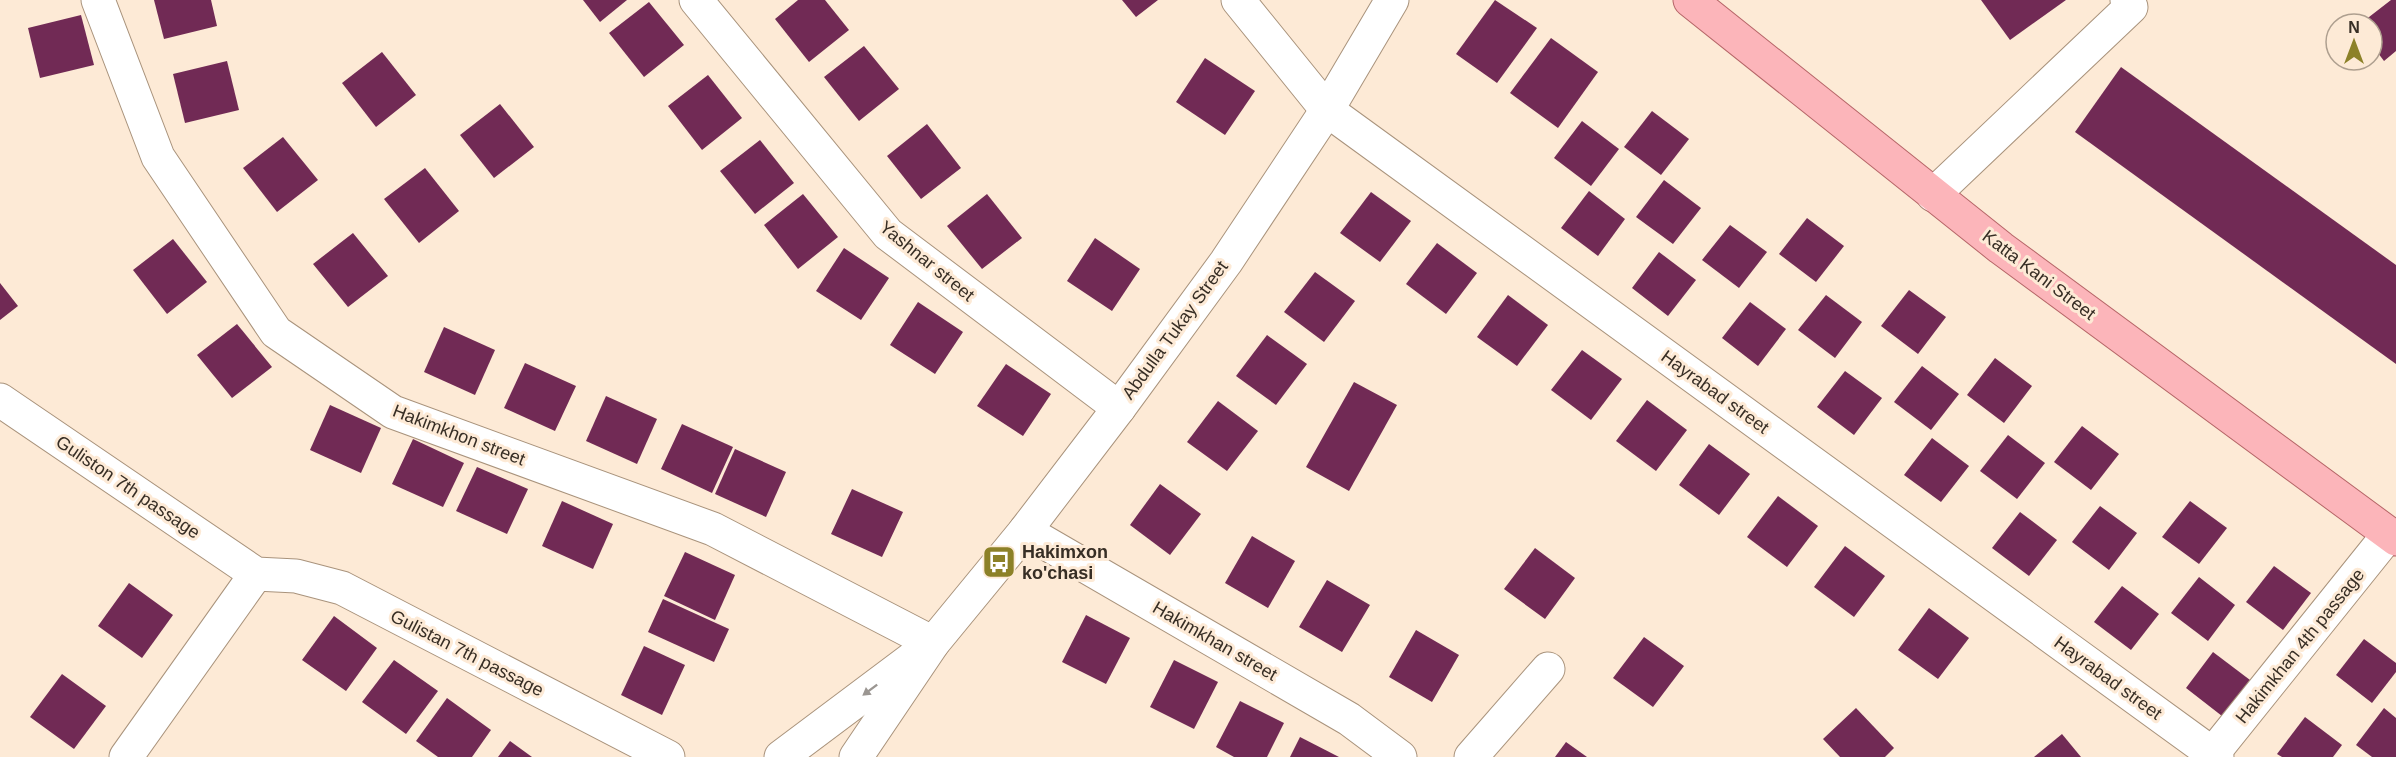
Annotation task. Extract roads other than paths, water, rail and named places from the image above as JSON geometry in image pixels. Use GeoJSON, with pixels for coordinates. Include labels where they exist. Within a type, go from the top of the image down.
{"type":"FeatureCollection","features":[{"type":"Feature","properties":{"kind":"main road","name":"Katta Kani Street"},"geometry":{"type":"LineString","coordinates":[[1690,0],[2001,248],[2393,536]]}},
{"type":"Feature","properties":{"kind":"street","name":"Hakimkhon street"},"geometry":{"type":"LineString","coordinates":[[98,0],[158,157],[276,332],[393,412],[713,529],[933,643]]}},
{"type":"Feature","properties":{"kind":"street","name":"Yashnar street"},"geometry":{"type":"LineString","coordinates":[[696,0],[888,234],[1119,408]]}},
{"type":"Feature","properties":{"kind":"street","name":"Hayrabad street"},"geometry":{"type":"LineString","coordinates":[[1238,0],[1327,110],[2214,756]]}},
{"type":"Feature","properties":{"kind":"street","name":"Abdulla Tukay Street"},"geometry":{"type":"LineString","coordinates":[[855,757],[933,643],[1025,531],[1226,262],[1327,110],[1392,0]]}},
{"type":"Feature","properties":{"kind":"street"},"geometry":{"type":"LineString","coordinates":[[1933,195],[2132,7],[2127,0]]}},
{"type":"Feature","properties":{"kind":"street","name":"Guliston 7th passage"},"geometry":{"type":"LineString","coordinates":[[0,400],[256,574]]}},
{"type":"Feature","properties":{"kind":"street","name":"Hakimkhаn street"},"geometry":{"type":"LineString","coordinates":[[1025,531],[1349,719],[1400,757]]}},
{"type":"Feature","properties":{"kind":"street","name":"Hakimkhаn 4th passage"},"geometry":{"type":"LineString","coordinates":[[2214,756],[2393,536]]}},
{"type":"Feature","properties":{"kind":"street"},"geometry":{"type":"LineString","coordinates":[[126,757],[256,574]]}},
{"type":"Feature","properties":{"kind":"street","name":"Gulistan 7th passage"},"geometry":{"type":"LineString","coordinates":[[256,574],[296,576],[342,588],[668,757]]}},
{"type":"Feature","properties":{"kind":"street","name":"Abdulla Tukay Street"},"geometry":{"type":"LineString","coordinates":[[781,757],[933,643]]}},
{"type":"Feature","properties":{"kind":"street"},"geometry":{"type":"LineString","coordinates":[[1471,757],[1548,669]]}},
{"type":"Feature","properties":{"kind":"place","name":"Hakimxon ko'chasi"},"geometry":{"type":"Point","coordinates":[999,562]}}]}
